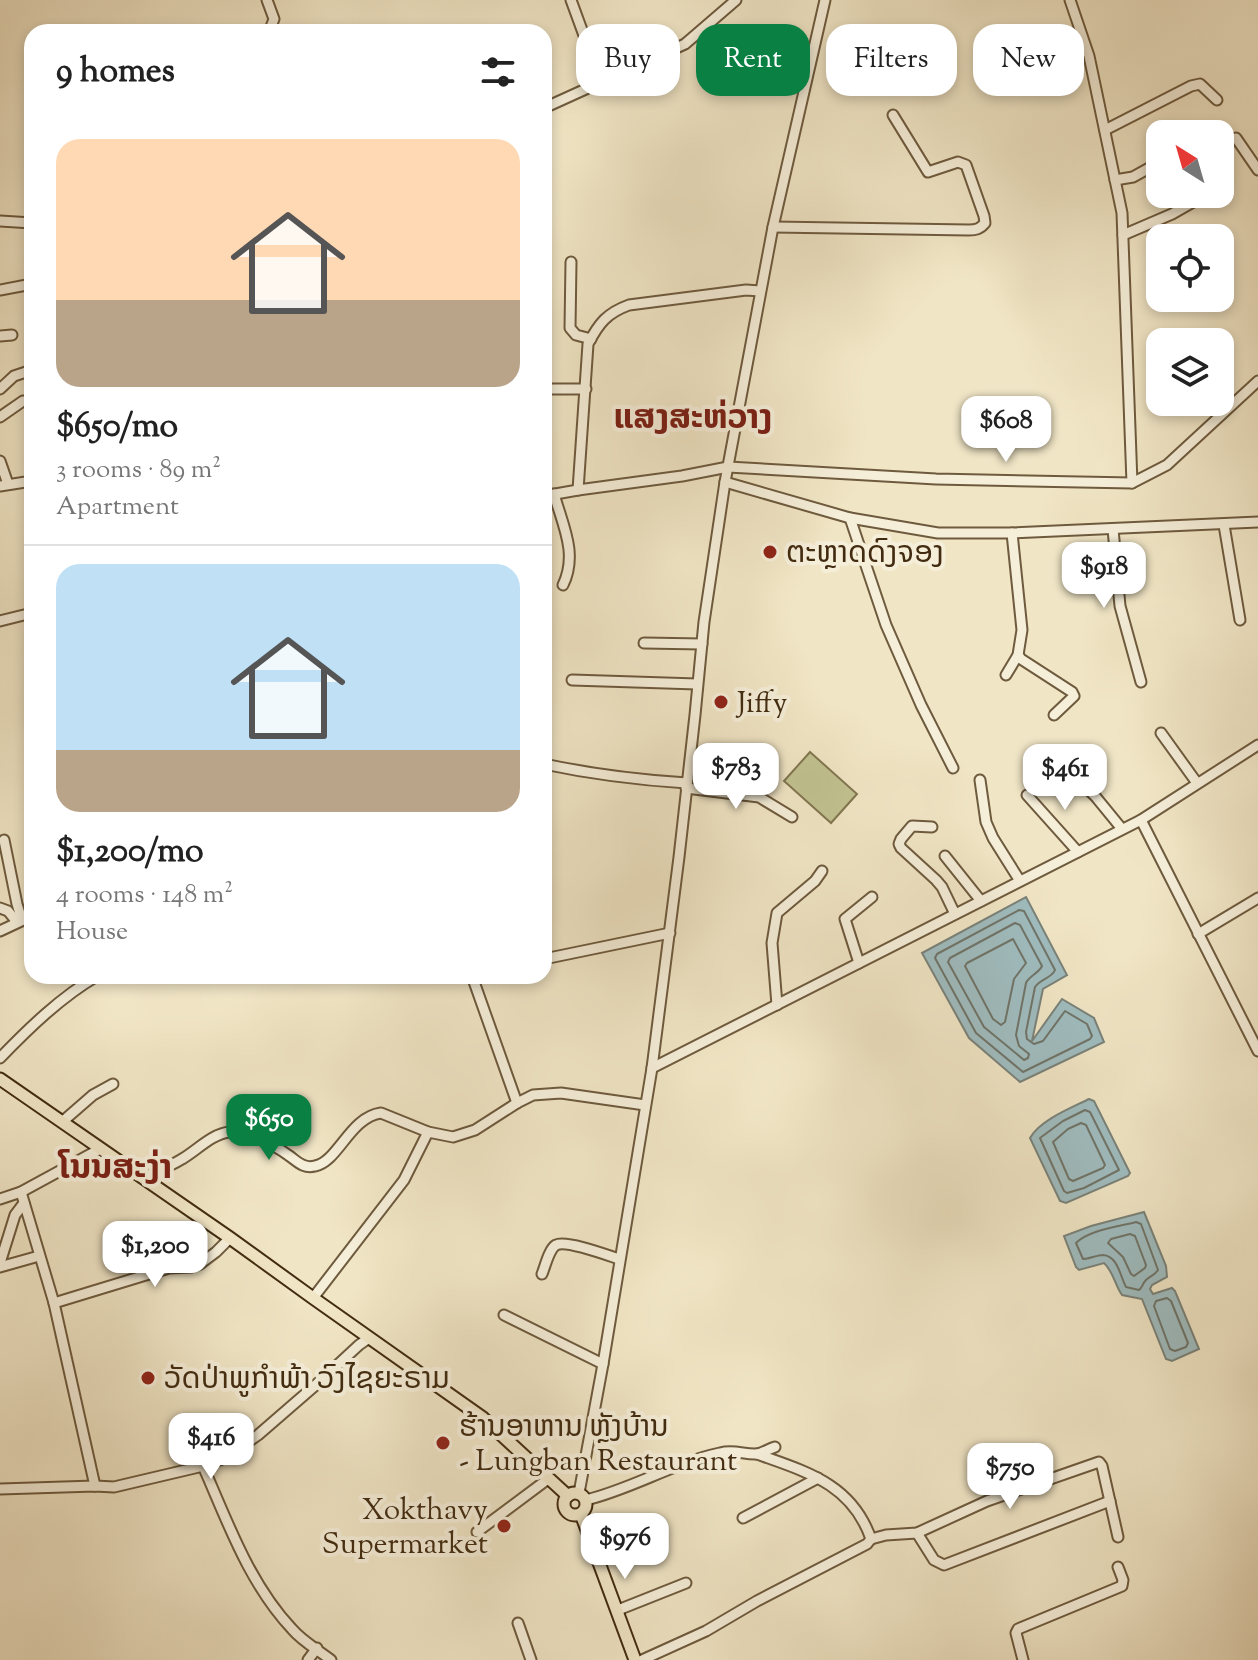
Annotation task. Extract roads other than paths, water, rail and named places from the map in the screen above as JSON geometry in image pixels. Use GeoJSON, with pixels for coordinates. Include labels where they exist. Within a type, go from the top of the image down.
{"type":"FeatureCollection","features":[{"type":"Feature","properties":{"kind":"main road"},"geometry":{"type":"LineString","coordinates":[[0,1079],[483,1418],[548,1479],[578,1496],[586,1508],[575,1515],[566,1511],[565,1500],[578,1496]]}},
{"type":"Feature","properties":{"kind":"main road"},"geometry":{"type":"LineString","coordinates":[[581,1514],[635,1660]]}},
{"type":"Feature","properties":{"kind":"street"},"geometry":{"type":"LineString","coordinates":[[267,0],[274,19],[272,24]]}},
{"type":"Feature","properties":{"kind":"street"},"geometry":{"type":"LineString","coordinates":[[571,0],[580,24]]}},
{"type":"Feature","properties":{"kind":"street"},"geometry":{"type":"LineString","coordinates":[[720,0],[726,11]]}},
{"type":"Feature","properties":{"kind":"street"},"geometry":{"type":"LineString","coordinates":[[680,46],[736,0]]}},
{"type":"Feature","properties":{"kind":"street"},"geometry":{"type":"LineString","coordinates":[[825,0],[773,227],[725,482],[697,684],[652,1068],[578,1496],[605,1496],[680,1464],[722,1452],[738,1451],[757,1454],[818,1478],[839,1491],[858,1510],[871,1539]]}},
{"type":"Feature","properties":{"kind":"street"},"geometry":{"type":"LineString","coordinates":[[1070,0],[1089,56],[1122,213],[1132,483]]}},
{"type":"Feature","properties":{"kind":"street"},"geometry":{"type":"LineString","coordinates":[[1105,130],[1191,86],[1200,84],[1217,100]]}},
{"type":"Feature","properties":{"kind":"street"},"geometry":{"type":"LineString","coordinates":[[552,104],[576,93]]}},
{"type":"Feature","properties":{"kind":"street"},"geometry":{"type":"LineString","coordinates":[[773,227],[969,230],[982,227],[984,216],[966,165],[958,162],[928,172],[893,115]]}},
{"type":"Feature","properties":{"kind":"street"},"geometry":{"type":"LineString","coordinates":[[1234,139],[1258,170]]}},
{"type":"Feature","properties":{"kind":"street"},"geometry":{"type":"LineString","coordinates":[[1115,180],[1133,177],[1146,170]]}},
{"type":"Feature","properties":{"kind":"street"},"geometry":{"type":"LineString","coordinates":[[1123,235],[1182,208]]}},
{"type":"Feature","properties":{"kind":"street"},"geometry":{"type":"LineString","coordinates":[[0,221],[24,222]]}},
{"type":"Feature","properties":{"kind":"street"},"geometry":{"type":"LineString","coordinates":[[571,262],[570,328],[576,335],[591,339]]}},
{"type":"Feature","properties":{"kind":"street"},"geometry":{"type":"LineString","coordinates":[[0,290],[24,286]]}},
{"type":"Feature","properties":{"kind":"street"},"geometry":{"type":"LineString","coordinates":[[578,490],[588,344],[605,318],[629,305],[746,290],[760,291]]}},
{"type":"Feature","properties":{"kind":"street"},"geometry":{"type":"LineString","coordinates":[[0,336],[12,335]]}},
{"type":"Feature","properties":{"kind":"street"},"geometry":{"type":"LineString","coordinates":[[0,389],[14,376],[24,373]]}},
{"type":"Feature","properties":{"kind":"street"},"geometry":{"type":"LineString","coordinates":[[552,494],[728,467],[936,479],[1132,483],[1167,465],[1258,381]]}},
{"type":"Feature","properties":{"kind":"street"},"geometry":{"type":"LineString","coordinates":[[552,389],[586,389]]}},
{"type":"Feature","properties":{"kind":"street"},"geometry":{"type":"LineString","coordinates":[[0,417],[23,401]]}},
{"type":"Feature","properties":{"kind":"street"},"geometry":{"type":"LineString","coordinates":[[0,461],[4,485],[24,482]]}},
{"type":"Feature","properties":{"kind":"street"},"geometry":{"type":"LineString","coordinates":[[725,482],[850,518],[938,533],[1012,533],[1258,522]]}},
{"type":"Feature","properties":{"kind":"street"},"geometry":{"type":"LineString","coordinates":[[552,503],[570,553],[570,567],[563,585]]}},
{"type":"Feature","properties":{"kind":"street"},"geometry":{"type":"LineString","coordinates":[[850,518],[886,625],[953,768]]}},
{"type":"Feature","properties":{"kind":"street"},"geometry":{"type":"LineString","coordinates":[[1224,525],[1240,620]]}},
{"type":"Feature","properties":{"kind":"street"},"geometry":{"type":"LineString","coordinates":[[1113,529],[1120,606],[1141,682]]}},
{"type":"Feature","properties":{"kind":"street"},"geometry":{"type":"LineString","coordinates":[[1006,675],[1018,655],[1022,630],[1012,533]]}},
{"type":"Feature","properties":{"kind":"street"},"geometry":{"type":"LineString","coordinates":[[0,621],[24,615]]}},
{"type":"Feature","properties":{"kind":"street"},"geometry":{"type":"LineString","coordinates":[[644,643],[702,644]]}},
{"type":"Feature","properties":{"kind":"street"},"geometry":{"type":"LineString","coordinates":[[1018,655],[1072,692],[1074,696],[1054,715]]}},
{"type":"Feature","properties":{"kind":"street"},"geometry":{"type":"LineString","coordinates":[[572,680],[697,684]]}},
{"type":"Feature","properties":{"kind":"street"},"geometry":{"type":"LineString","coordinates":[[1161,733],[1197,783]]}},
{"type":"Feature","properties":{"kind":"street"},"geometry":{"type":"LineString","coordinates":[[652,1068],[1141,820],[1258,745]]}},
{"type":"Feature","properties":{"kind":"street"},"geometry":{"type":"LineString","coordinates":[[552,766],[759,797],[792,817]]}},
{"type":"Feature","properties":{"kind":"street"},"geometry":{"type":"LineString","coordinates":[[1067,769],[1122,829]]}},
{"type":"Feature","properties":{"kind":"street"},"geometry":{"type":"LineString","coordinates":[[980,780],[986,822],[1020,881]]}},
{"type":"Feature","properties":{"kind":"street"},"geometry":{"type":"LineString","coordinates":[[1027,795],[1078,852]]}},
{"type":"Feature","properties":{"kind":"street"},"geometry":{"type":"LineString","coordinates":[[1141,820],[1258,1051]]}},
{"type":"Feature","properties":{"kind":"street"},"geometry":{"type":"LineString","coordinates":[[932,827],[912,826],[899,844],[936,880],[955,914]]}},
{"type":"Feature","properties":{"kind":"street"},"geometry":{"type":"LineString","coordinates":[[4,840],[17,904],[24,919]]}},
{"type":"Feature","properties":{"kind":"street"},"geometry":{"type":"LineString","coordinates":[[945,856],[981,901]]}},
{"type":"Feature","properties":{"kind":"street"},"geometry":{"type":"LineString","coordinates":[[777,1005],[772,943],[777,913],[815,881],[822,871]]}},
{"type":"Feature","properties":{"kind":"street"},"geometry":{"type":"LineString","coordinates":[[0,875],[11,874]]}},
{"type":"Feature","properties":{"kind":"street"},"geometry":{"type":"LineString","coordinates":[[859,963],[845,919],[872,897]]}},
{"type":"Feature","properties":{"kind":"street"},"geometry":{"type":"LineString","coordinates":[[1198,934],[1258,898]]}},
{"type":"Feature","properties":{"kind":"street"},"geometry":{"type":"LineString","coordinates":[[0,908],[24,919]]}},
{"type":"Feature","properties":{"kind":"street"},"geometry":{"type":"LineString","coordinates":[[0,931],[24,919]]}},
{"type":"Feature","properties":{"kind":"street"},"geometry":{"type":"LineString","coordinates":[[552,957],[670,933]]}},
{"type":"Feature","properties":{"kind":"street"},"geometry":{"type":"LineString","coordinates":[[0,1058],[24,1033],[83,984]]}},
{"type":"Feature","properties":{"kind":"street"},"geometry":{"type":"LineString","coordinates":[[475,984],[517,1103]]}},
{"type":"Feature","properties":{"kind":"street"},"geometry":{"type":"LineString","coordinates":[[62,1122],[93,1095],[113,1084]]}},
{"type":"Feature","properties":{"kind":"street"},"geometry":{"type":"LineString","coordinates":[[142,1178],[174,1164],[228,1132],[239,1132],[274,1147],[307,1167],[324,1162],[363,1119],[375,1113],[428,1132],[453,1137],[466,1135],[533,1095],[561,1093],[645,1105]]}},
{"type":"Feature","properties":{"kind":"street"},"geometry":{"type":"LineString","coordinates":[[313,1298],[404,1180],[428,1132]]}},
{"type":"Feature","properties":{"kind":"street"},"geometry":{"type":"LineString","coordinates":[[0,1199],[21,1192],[100,1149]]}},
{"type":"Feature","properties":{"kind":"street"},"geometry":{"type":"LineString","coordinates":[[21,1192],[54,1303],[95,1486]]}},
{"type":"Feature","properties":{"kind":"street"},"geometry":{"type":"LineString","coordinates":[[24,1203],[15,1215],[0,1265],[39,1256]]}},
{"type":"Feature","properties":{"kind":"street"},"geometry":{"type":"LineString","coordinates":[[54,1303],[169,1268],[200,1264],[230,1238]]}},
{"type":"Feature","properties":{"kind":"street"},"geometry":{"type":"LineString","coordinates":[[542,1274],[558,1244],[619,1259]]}},
{"type":"Feature","properties":{"kind":"street"},"geometry":{"type":"LineString","coordinates":[[504,1315],[603,1364]]}},
{"type":"Feature","properties":{"kind":"street"},"geometry":{"type":"LineString","coordinates":[[0,1489],[114,1487],[225,1458],[258,1435],[369,1338]]}},
{"type":"Feature","properties":{"kind":"street"},"geometry":{"type":"LineString","coordinates":[[757,1454],[775,1447]]}},
{"type":"Feature","properties":{"kind":"street"},"geometry":{"type":"LineString","coordinates":[[642,1660],[706,1631],[867,1544],[871,1539],[917,1533],[987,1501],[1096,1462],[1102,1466],[1118,1537]]}},
{"type":"Feature","properties":{"kind":"street"},"geometry":{"type":"LineString","coordinates":[[203,1466],[264,1597],[294,1632],[331,1660]]}},
{"type":"Feature","properties":{"kind":"street"},"geometry":{"type":"LineString","coordinates":[[743,1518],[818,1478]]}},
{"type":"Feature","properties":{"kind":"street"},"geometry":{"type":"LineString","coordinates":[[477,1532],[548,1479]]}},
{"type":"Feature","properties":{"kind":"street"},"geometry":{"type":"LineString","coordinates":[[917,1533],[934,1560],[944,1565],[1110,1501]]}},
{"type":"Feature","properties":{"kind":"street"},"geometry":{"type":"LineString","coordinates":[[1023,1660],[1016,1633],[1018,1629],[1122,1586],[1118,1567]]}},
{"type":"Feature","properties":{"kind":"street"},"geometry":{"type":"LineString","coordinates":[[618,1610],[686,1583]]}},
{"type":"Feature","properties":{"kind":"street"},"geometry":{"type":"LineString","coordinates":[[518,1623],[531,1660]]}},
{"type":"Feature","properties":{"kind":"street"},"geometry":{"type":"LineString","coordinates":[[308,1660],[317,1648]]}},
{"type":"Feature","properties":{"kind":"water"},"geometry":{"type":"Polygon","coordinates":[[[1026,897],[1067,975],[1043,989],[1032,1041],[1062,999],[1094,1018],[1104,1042],[1020,1082],[969,1038],[922,953],[1026,897]]]}},
{"type":"Feature","properties":{"kind":"water"},"geometry":{"type":"Polygon","coordinates":[[[1089,1099],[1094,1101],[1130,1173],[1066,1203],[1060,1201],[1030,1138],[1048,1120],[1089,1099]]]}},
{"type":"Feature","properties":{"kind":"water"},"geometry":{"type":"Polygon","coordinates":[[[1144,1212],[1166,1266],[1167,1277],[1150,1289],[1153,1294],[1172,1288],[1175,1291],[1199,1349],[1172,1361],[1166,1359],[1142,1299],[1122,1295],[1104,1263],[1079,1270],[1064,1236],[1144,1212]]]}},
{"type":"Feature","properties":{"kind":"place","name":"ຕະຫຼາດດົງຈອງ"},"geometry":{"type":"Point","coordinates":[770,552]}},
{"type":"Feature","properties":{"kind":"place","name":"Jiffy"},"geometry":{"type":"Point","coordinates":[721,702]}},
{"type":"Feature","properties":{"kind":"place","name":"ວັດປ່າພູກຳພ້າ ວົງໄຊຍະຣາມ"},"geometry":{"type":"Point","coordinates":[148,1378]}},
{"type":"Feature","properties":{"kind":"place","name":"ຮ້ານອາຫານ ຫຼັງບ້ານ - Lungban Restaurant"},"geometry":{"type":"Point","coordinates":[443,1443]}},
{"type":"Feature","properties":{"kind":"place","name":"Xokthavy Supermarket"},"geometry":{"type":"Point","coordinates":[504,1526]}},
{"type":"Feature","properties":{"kind":"district","name":"ແສງສະຫ່ວາງ"},"geometry":{"type":"Point","coordinates":[693,416]}},
{"type":"Feature","properties":{"kind":"district","name":"ໂນນສະງ່າ"},"geometry":{"type":"Point","coordinates":[115,1166]}}]}
